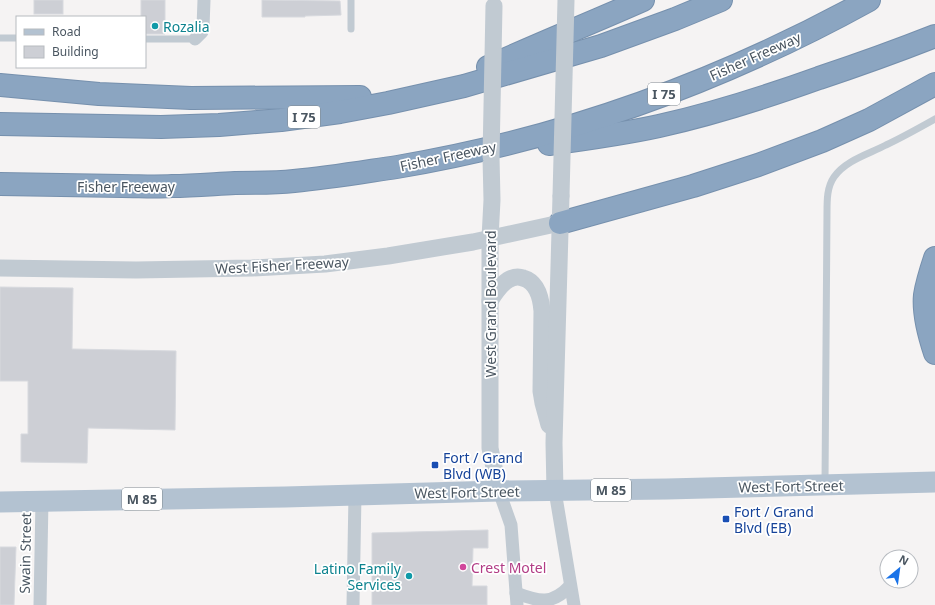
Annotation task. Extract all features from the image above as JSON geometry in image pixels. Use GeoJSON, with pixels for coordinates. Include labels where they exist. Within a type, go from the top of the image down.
{"type":"FeatureCollection","features":[{"type":"Feature","properties":{"kind":"highway"},"geometry":{"type":"LineString","coordinates":[[0,85],[99,94],[191,98],[345,98],[427,94],[643,0]]}},
{"type":"Feature","properties":{"kind":"highway","name":"I 75"},"geometry":{"type":"LineString","coordinates":[[0,124],[162,127],[219,125],[281,120],[340,112],[464,86],[601,46],[722,0]]}},
{"type":"Feature","properties":{"kind":"highway","name":"Fisher Freeway"},"geometry":{"type":"LineString","coordinates":[[0,184],[171,186],[293,181],[371,171],[484,150],[594,119],[667,93],[774,49],[869,0]]}},
{"type":"Feature","properties":{"kind":"highway"},"geometry":{"type":"LineString","coordinates":[[446,158],[620,134],[678,122],[784,90],[935,36]]}},
{"type":"Feature","properties":{"kind":"highway"},"geometry":{"type":"LineString","coordinates":[[560,223],[693,186],[758,165],[822,141],[869,120],[935,84]]}},
{"type":"Feature","properties":{"kind":"highway"},"geometry":{"type":"LineString","coordinates":[[0,191],[52,185]]}},
{"type":"Feature","properties":{"kind":"highway"},"geometry":{"type":"LineString","coordinates":[[935,258],[925,296],[929,336],[935,353]]}},
{"type":"Feature","properties":{"kind":"main road","name":"West Fort Street"},"geometry":{"type":"LineString","coordinates":[[0,502],[285,497],[499,491],[667,489],[935,482]]}},
{"type":"Feature","properties":{"kind":"street"},"geometry":{"type":"LineString","coordinates":[[195,39],[202,32],[204,0]]}},
{"type":"Feature","properties":{"kind":"street"},"geometry":{"type":"LineString","coordinates":[[566,0],[554,443],[555,491],[574,605]]}},
{"type":"Feature","properties":{"kind":"street","name":"West Grand Boulevard"},"geometry":{"type":"LineString","coordinates":[[494,3],[491,157],[492,200],[490,238],[490,448],[499,491],[511,525],[516,599]]}},
{"type":"Feature","properties":{"kind":"street","name":"West Fisher Freeway"},"geometry":{"type":"LineString","coordinates":[[0,268],[136,270],[252,268],[325,264],[388,256],[473,242],[560,223]]}},
{"type":"Feature","properties":{"kind":"street"},"geometry":{"type":"LineString","coordinates":[[490,301],[504,283],[514,277],[525,278],[530,281],[538,293],[542,311],[541,391],[546,417],[554,443]]}},
{"type":"Feature","properties":{"kind":"street"},"geometry":{"type":"LineString","coordinates":[[353,605],[355,495]]}},
{"type":"Feature","properties":{"kind":"street","name":"Swain Street"},"geometry":{"type":"LineString","coordinates":[[40,605],[42,501]]}},
{"type":"Feature","properties":{"kind":"street"},"geometry":{"type":"LineString","coordinates":[[516,599],[551,602],[564,595],[570,586]]}},
{"type":"Feature","properties":{"kind":"lane"},"geometry":{"type":"LineString","coordinates":[[351,0],[351,29]]}},
{"type":"Feature","properties":{"kind":"lane"},"geometry":{"type":"LineString","coordinates":[[0,38],[16,38]]}},
{"type":"Feature","properties":{"kind":"lane"},"geometry":{"type":"LineString","coordinates":[[146,39],[195,39]]}},
{"type":"Feature","properties":{"kind":"lane"},"geometry":{"type":"LineString","coordinates":[[825,485],[827,212],[830,186],[834,177],[841,168],[935,119]]}},
{"type":"Feature","properties":{"kind":"building"},"geometry":{"type":"Polygon","coordinates":[[[34,0],[63,0],[63,14],[34,14],[34,0]]]}},
{"type":"Feature","properties":{"kind":"building","name":"Rozalia"},"geometry":{"type":"Polygon","coordinates":[[[141,0],[165,0],[165,34],[146,34],[146,16],[141,16],[141,0]]]}},
{"type":"Feature","properties":{"kind":"building"},"geometry":{"type":"Polygon","coordinates":[[[262,0],[340,1],[341,15],[262,17],[262,0]]]}},
{"type":"Feature","properties":{"kind":"building"},"geometry":{"type":"Polygon","coordinates":[[[0,287],[73,288],[72,349],[176,351],[175,430],[88,428],[87,463],[21,462],[21,434],[28,434],[28,381],[0,381],[0,287]]]}},
{"type":"Feature","properties":{"kind":"building","name":"Latino Family Services"},"geometry":{"type":"Polygon","coordinates":[[[488,530],[488,548],[473,548],[472,586],[487,586],[487,605],[372,605],[372,533],[488,530]]]}},
{"type":"Feature","properties":{"kind":"building"},"geometry":{"type":"Polygon","coordinates":[[[0,547],[16,547],[14,605],[0,605],[0,547]]]}},
{"type":"Feature","properties":{"kind":"place","name":"Rozalia"},"geometry":{"type":"Point","coordinates":[155,26]}},
{"type":"Feature","properties":{"kind":"place","name":"Fort / Grand Blvd (WB)"},"geometry":{"type":"Point","coordinates":[435,465]}},
{"type":"Feature","properties":{"kind":"place","name":"Fort / Grand Blvd (EB)"},"geometry":{"type":"Point","coordinates":[726,519]}},
{"type":"Feature","properties":{"kind":"place","name":"Crest Motel"},"geometry":{"type":"Point","coordinates":[463,567]}},
{"type":"Feature","properties":{"kind":"place","name":"Latino Family Services"},"geometry":{"type":"Point","coordinates":[409,576]}}]}
